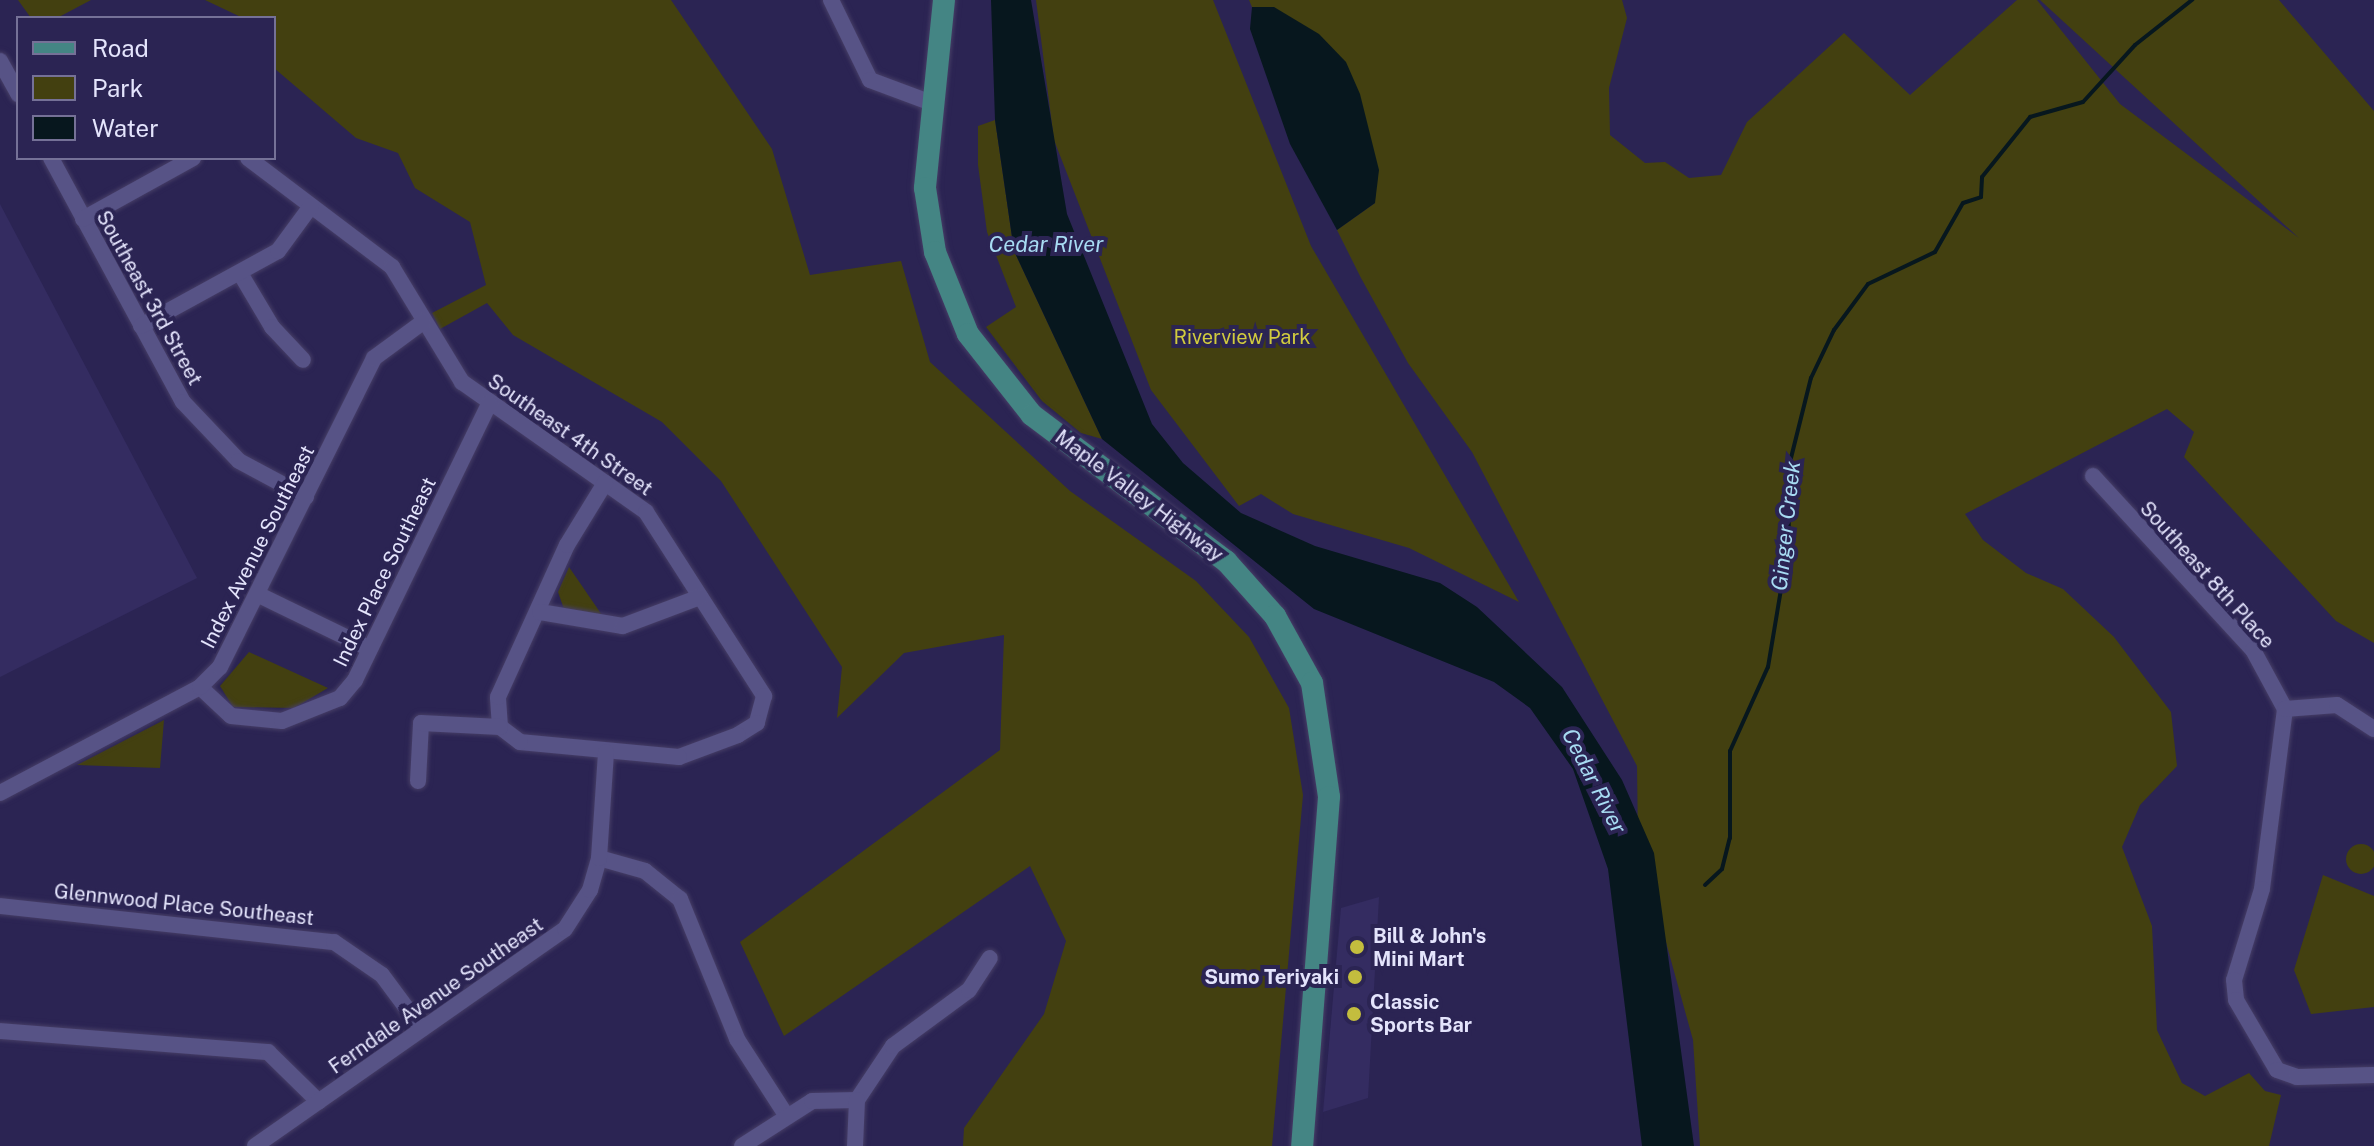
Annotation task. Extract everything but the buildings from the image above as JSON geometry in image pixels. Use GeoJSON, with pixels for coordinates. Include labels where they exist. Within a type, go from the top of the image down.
{"type":"FeatureCollection","features":[{"type":"Feature","properties":{"kind":"main road","name":"Maple Valley Highway"},"geometry":{"type":"LineString","coordinates":[[944,0],[929,102],[925,188],[935,252],[955,309],[985,361],[1042,423],[1226,561],[1275,616],[1312,683],[1329,797],[1302,1146]]}},
{"type":"Feature","properties":{"kind":"street"},"geometry":{"type":"LineString","coordinates":[[831,0],[870,80],[929,102]]}},
{"type":"Feature","properties":{"kind":"street"},"geometry":{"type":"LineString","coordinates":[[0,61],[16,90]]}},
{"type":"Feature","properties":{"kind":"street","name":"Southeast 3rd Street"},"geometry":{"type":"LineString","coordinates":[[52,160],[183,402],[239,461],[306,497]]}},
{"type":"Feature","properties":{"kind":"street"},"geometry":{"type":"LineString","coordinates":[[83,219],[189,160]]}},
{"type":"Feature","properties":{"kind":"street","name":"Southeast 4th Street"},"geometry":{"type":"LineString","coordinates":[[251,160],[392,267],[446,364],[489,404],[646,512],[755,679],[764,710],[757,723],[700,752],[606,752]]}},
{"type":"Feature","properties":{"kind":"street"},"geometry":{"type":"LineString","coordinates":[[141,326],[278,251],[311,206]]}},
{"type":"Feature","properties":{"kind":"street"},"geometry":{"type":"LineString","coordinates":[[240,273],[272,327],[303,360]]}},
{"type":"Feature","properties":{"kind":"street","name":"Index Avenue Southeast"},"geometry":{"type":"LineString","coordinates":[[0,793],[200,687],[236,643],[374,358],[423,322]]}},
{"type":"Feature","properties":{"kind":"street","name":"Index Place Southeast"},"geometry":{"type":"LineString","coordinates":[[200,687],[221,712],[282,721],[340,698],[370,649],[489,404]]}},
{"type":"Feature","properties":{"kind":"street","name":"Southeast 8th Place"},"geometry":{"type":"LineString","coordinates":[[2093,476],[2253,650],[2285,709]]}},
{"type":"Feature","properties":{"kind":"street"},"geometry":{"type":"LineString","coordinates":[[500,727],[498,697],[605,483]]}},
{"type":"Feature","properties":{"kind":"street"},"geometry":{"type":"LineString","coordinates":[[259,595],[370,649]]}},
{"type":"Feature","properties":{"kind":"street"},"geometry":{"type":"LineString","coordinates":[[540,612],[623,626],[700,597]]}},
{"type":"Feature","properties":{"kind":"street"},"geometry":{"type":"LineString","coordinates":[[2374,729],[2337,705],[2285,709],[2262,889],[2234,980],[2236,1000],[2277,1070],[2297,1077],[2374,1075]]}},
{"type":"Feature","properties":{"kind":"street"},"geometry":{"type":"LineString","coordinates":[[418,781],[421,723],[500,727],[520,742],[606,752]]}},
{"type":"Feature","properties":{"kind":"street","name":"Ferndale Avenue Southeast"},"geometry":{"type":"LineString","coordinates":[[255,1146],[565,929],[590,890],[599,858],[606,752]]}},
{"type":"Feature","properties":{"kind":"street"},"geometry":{"type":"LineString","coordinates":[[599,858],[645,871],[680,899],[741,1048],[786,1115]]}},
{"type":"Feature","properties":{"kind":"street","name":"Glennwood Place Southeast"},"geometry":{"type":"LineString","coordinates":[[0,906],[334,942],[382,975],[422,1029]]}},
{"type":"Feature","properties":{"kind":"street"},"geometry":{"type":"LineString","coordinates":[[855,1146],[857,1100],[893,1046],[969,990],[990,958]]}},
{"type":"Feature","properties":{"kind":"street"},"geometry":{"type":"LineString","coordinates":[[0,1031],[268,1052],[319,1102]]}},
{"type":"Feature","properties":{"kind":"street"},"geometry":{"type":"LineString","coordinates":[[742,1146],[786,1115],[823,1097],[857,1100]]}},
{"type":"Feature","properties":{"kind":"shaded area"},"geometry":{"type":"Polygon","coordinates":[[[0,204],[197,578],[0,677],[0,204]]]}},
{"type":"Feature","properties":{"kind":"shaded area"},"geometry":{"type":"Polygon","coordinates":[[[1379,897],[1368,1098],[1323,1112],[1341,908],[1379,897]]]}},
{"type":"Feature","properties":{"kind":"green space"},"geometry":{"type":"Polygon","coordinates":[[[18,0],[91,0],[61,16],[30,16],[18,0]]]}},
{"type":"Feature","properties":{"kind":"green space"},"geometry":{"type":"Polygon","coordinates":[[[205,0],[671,0],[772,149],[810,275],[901,261],[930,362],[1070,491],[1196,581],[1249,637],[1289,708],[1303,795],[1272,1146],[963,1146],[964,1128],[1044,1014],[1066,941],[1030,866],[784,1036],[740,942],[1000,750],[1004,635],[904,653],[837,718],[842,667],[721,481],[662,422],[513,335],[487,303],[440,329],[432,313],[486,285],[470,222],[415,188],[398,153],[356,138],[276,70],[276,16],[239,16],[205,0]]]}},
{"type":"Feature","properties":{"kind":"green space","name":"Riverview Park"},"geometry":{"type":"Polygon","coordinates":[[[1036,0],[1213,0],[1311,246],[1519,602],[1409,548],[1293,514],[1261,494],[1239,506],[1151,390],[1054,140],[1036,0]]]}},
{"type":"Feature","properties":{"kind":"green space"},"geometry":{"type":"Polygon","coordinates":[[[1249,0],[1622,0],[1627,18],[1609,88],[1610,135],[1645,163],[1665,162],[1689,178],[1721,175],[1747,122],[1844,33],[1910,95],[2017,0],[2037,0],[2120,104],[2299,238],[2040,0],[2279,0],[2374,111],[2374,643],[2336,621],[2184,457],[2194,432],[2167,409],[1965,514],[1983,540],[2026,573],[2063,589],[2114,637],[2171,712],[2177,766],[2140,805],[2122,847],[2152,926],[2157,1030],[2182,1083],[2205,1096],[2249,1073],[2265,1091],[2281,1095],[2269,1146],[1700,1146],[1693,1040],[1638,841],[1637,766],[1472,452],[1408,363],[1361,278],[1337,230],[1375,203],[1274,7],[1252,7],[1249,0]]]}},
{"type":"Feature","properties":{"kind":"green space"},"geometry":{"type":"Polygon","coordinates":[[[995,120],[1014,251],[1102,439],[1081,433],[1042,401],[986,327],[1016,307],[987,232],[978,165],[978,126],[995,120]]]}},
{"type":"Feature","properties":{"kind":"green space"},"geometry":{"type":"Polygon","coordinates":[[[569,567],[604,618],[565,612],[558,592],[569,567]]]}},
{"type":"Feature","properties":{"kind":"green space"},"geometry":{"type":"Polygon","coordinates":[[[249,652],[328,688],[294,708],[233,707],[220,686],[249,652]]]}},
{"type":"Feature","properties":{"kind":"green space"},"geometry":{"type":"Polygon","coordinates":[[[164,720],[160,768],[77,765],[164,720]]]}},
{"type":"Feature","properties":{"kind":"green space"},"geometry":{"type":"Polygon","coordinates":[[[2355,845],[2367,845],[2375,853],[2375,865],[2367,873],[2355,873],[2347,865],[2347,853],[2355,845]]]}},
{"type":"Feature","properties":{"kind":"green space"},"geometry":{"type":"Polygon","coordinates":[[[2323,875],[2374,896],[2374,1007],[2311,1014],[2294,970],[2323,875]]]}},
{"type":"Feature","properties":{"kind":"water","name":"Cedar River"},"geometry":{"type":"Polygon","coordinates":[[[991,0],[1031,0],[1067,214],[1152,424],[1183,463],[1241,513],[1315,546],[1440,583],[1477,607],[1562,687],[1622,780],[1654,853],[1694,1146],[1642,1146],[1608,869],[1573,769],[1530,708],[1494,682],[1314,609],[1102,439],[1014,251],[995,120],[991,0]]]}},
{"type":"Feature","properties":{"kind":"water"},"geometry":{"type":"Polygon","coordinates":[[[1252,7],[1274,7],[1319,34],[1346,62],[1360,94],[1379,170],[1375,203],[1337,230],[1290,144],[1250,29],[1252,7]]]}},
{"type":"Feature","properties":{"kind":"waterway","name":"Ginger Creek"},"geometry":{"type":"LineString","coordinates":[[1705,885],[1722,869],[1730,838],[1730,751],[1768,667],[1789,541],[1788,470],[1811,378],[1834,330],[1868,284],[1935,252],[1963,203],[1981,197],[1982,177],[2030,117],[2083,102],[2135,45],[2192,0]]}},
{"type":"Feature","properties":{"kind":"place","name":"Bill & John's Mini Mart"},"geometry":{"type":"Point","coordinates":[1357,947]}},
{"type":"Feature","properties":{"kind":"place","name":"Sumo Teriyaki"},"geometry":{"type":"Point","coordinates":[1355,977]}},
{"type":"Feature","properties":{"kind":"place","name":"Classic Sports Bar"},"geometry":{"type":"Point","coordinates":[1354,1014]}}]}
